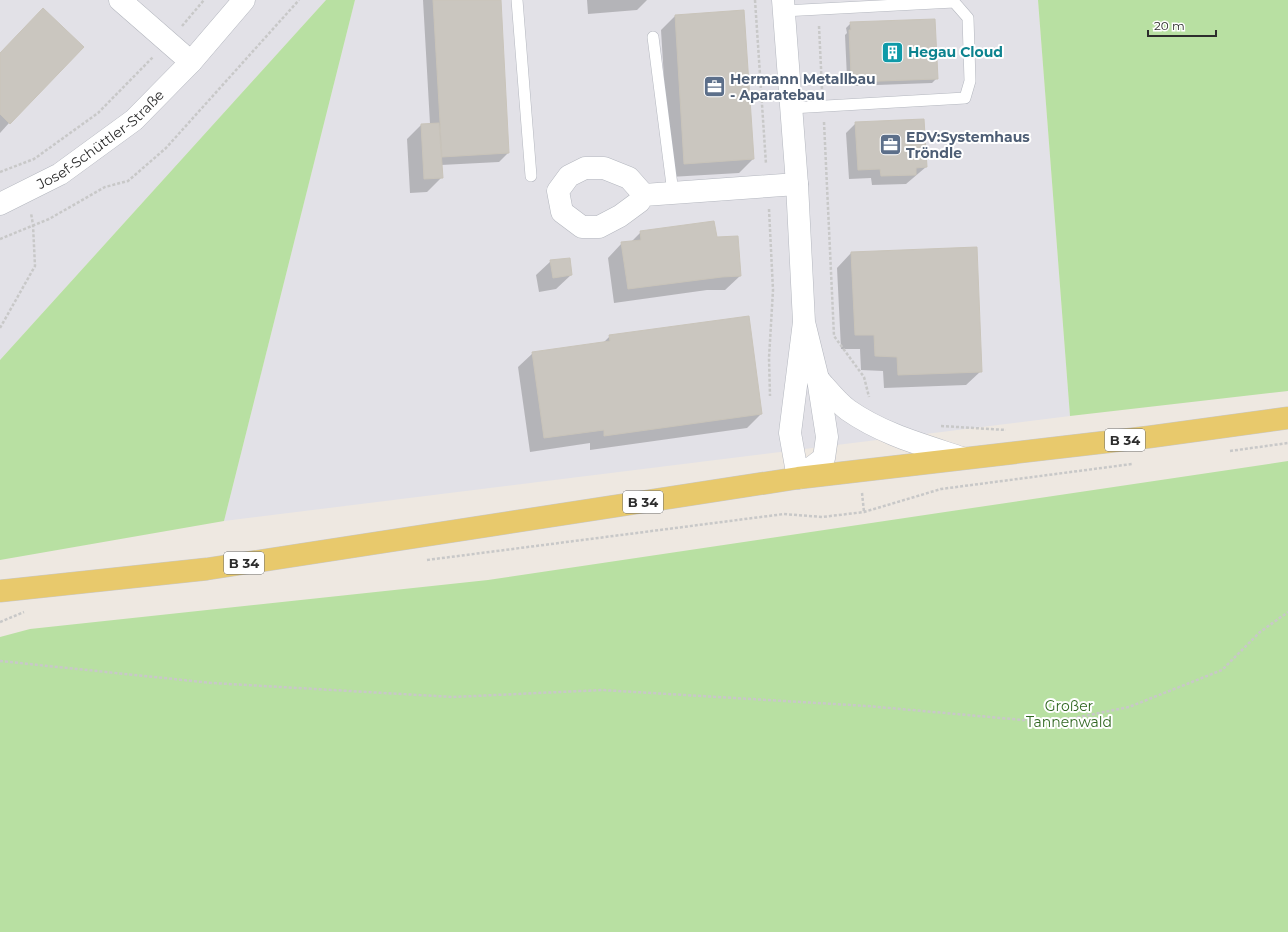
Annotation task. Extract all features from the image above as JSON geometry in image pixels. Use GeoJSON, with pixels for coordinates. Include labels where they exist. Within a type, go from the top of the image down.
{"type":"FeatureCollection","features":[{"type":"Feature","properties":{"kind":"main road","name":"B 34"},"geometry":{"type":"LineString","coordinates":[[0,591],[207,568],[798,478],[1149,437],[1288,418]]}},
{"type":"Feature","properties":{"kind":"street"},"geometry":{"type":"LineString","coordinates":[[120,0],[169,41],[191,62]]}},
{"type":"Feature","properties":{"kind":"street","name":"Josef-Schüttler-Straße"},"geometry":{"type":"LineString","coordinates":[[0,204],[60,174],[134,120],[191,62],[244,0]]}},
{"type":"Feature","properties":{"kind":"street"},"geometry":{"type":"LineString","coordinates":[[783,6],[797,184],[804,322],[790,432],[798,478],[824,458],[827,437],[818,379],[804,322]]}},
{"type":"Feature","properties":{"kind":"street"},"geometry":{"type":"LineString","coordinates":[[644,195],[797,184]]}},
{"type":"Feature","properties":{"kind":"street"},"geometry":{"type":"LineString","coordinates":[[818,379],[847,409],[863,420],[897,436],[962,458]]}},
{"type":"Feature","properties":{"kind":"lane"},"geometry":{"type":"LineString","coordinates":[[517,0],[531,176]]}},
{"type":"Feature","properties":{"kind":"lane"},"geometry":{"type":"LineString","coordinates":[[783,6],[818,10],[954,2],[968,18],[970,81],[965,98],[791,108]]}},
{"type":"Feature","properties":{"kind":"lane"},"geometry":{"type":"LineString","coordinates":[[652,36],[673,193]]}},
{"type":"Feature","properties":{"kind":"path"},"geometry":{"type":"LineString","coordinates":[[0,172],[34,159],[98,113],[169,41],[204,0]]}},
{"type":"Feature","properties":{"kind":"path"},"geometry":{"type":"LineString","coordinates":[[0,239],[49,219],[105,187],[128,181],[166,148],[299,0]]}},
{"type":"Feature","properties":{"kind":"path"},"geometry":{"type":"LineString","coordinates":[[818,10],[834,336],[864,377],[870,401],[863,420]]}},
{"type":"Feature","properties":{"kind":"path"},"geometry":{"type":"LineString","coordinates":[[0,328],[35,266],[33,225],[26,191]]}},
{"type":"Feature","properties":{"kind":"path"},"geometry":{"type":"LineString","coordinates":[[939,425],[1008,430]]}},
{"type":"Feature","properties":{"kind":"path"},"geometry":{"type":"LineString","coordinates":[[1225,451],[1288,443]]}},
{"type":"Feature","properties":{"kind":"path"},"geometry":{"type":"LineString","coordinates":[[419,561],[784,514],[822,516],[864,512],[941,489],[1138,463]]}},
{"type":"Feature","properties":{"kind":"path"},"geometry":{"type":"LineString","coordinates":[[0,622],[23,612],[31,612]]}},
{"type":"Feature","properties":{"kind":"path"},"geometry":{"type":"LineString","coordinates":[[0,661],[212,683],[438,696],[602,690],[867,706],[1023,720],[1070,719],[1129,707],[1222,670],[1260,632],[1288,612]]}},
{"type":"Feature","properties":{"kind":"shaded area"},"geometry":{"type":"Polygon","coordinates":[[[0,0],[326,0],[0,360],[0,0]]]}},
{"type":"Feature","properties":{"kind":"shaded area"},"geometry":{"type":"Polygon","coordinates":[[[355,0],[1038,0],[1070,416],[224,521],[355,0]]]}},
{"type":"Feature","properties":{"kind":"green space"},"geometry":{"type":"Polygon","coordinates":[[[326,0],[355,0],[224,521],[0,560],[0,360],[326,0]]]}},
{"type":"Feature","properties":{"kind":"green space"},"geometry":{"type":"Polygon","coordinates":[[[1038,0],[1288,0],[1288,391],[1070,416],[1038,0]]]}},
{"type":"Feature","properties":{"kind":"green space","name":"Großer Tannenwald"},"geometry":{"type":"Polygon","coordinates":[[[1288,461],[1288,932],[0,932],[0,637],[30,629],[488,580],[1288,461]]]}},
{"type":"Feature","properties":{"kind":"building"},"geometry":{"type":"Polygon","coordinates":[[[433,0],[501,0],[509,153],[442,157],[433,0]]]}},
{"type":"Feature","properties":{"kind":"building"},"geometry":{"type":"Polygon","coordinates":[[[43,8],[84,47],[10,124],[0,114],[0,53],[43,8]]]}},
{"type":"Feature","properties":{"kind":"building","name":"Hermann Metallbau - Aparatebau"},"geometry":{"type":"Polygon","coordinates":[[[744,10],[754,159],[684,164],[675,15],[744,10]]]}},
{"type":"Feature","properties":{"kind":"building","name":"Hegau Cloud"},"geometry":{"type":"Polygon","coordinates":[[[935,19],[938,79],[853,82],[853,74],[851,74],[850,22],[935,19]]]}},
{"type":"Feature","properties":{"kind":"building","name":"EDV:Systemhaus Tröndle"},"geometry":{"type":"Polygon","coordinates":[[[924,119],[927,167],[916,168],[916,175],[881,176],[880,169],[858,170],[855,122],[924,119]]]}},
{"type":"Feature","properties":{"kind":"building"},"geometry":{"type":"Polygon","coordinates":[[[439,123],[443,178],[424,179],[421,124],[439,123]]]}},
{"type":"Feature","properties":{"kind":"building"},"geometry":{"type":"Polygon","coordinates":[[[714,221],[717,237],[738,236],[741,276],[628,289],[621,242],[641,240],[640,231],[714,221]]]}},
{"type":"Feature","properties":{"kind":"building"},"geometry":{"type":"Polygon","coordinates":[[[977,247],[982,372],[898,375],[897,357],[875,356],[874,335],[855,335],[851,252],[977,247]]]}},
{"type":"Feature","properties":{"kind":"building"},"geometry":{"type":"Polygon","coordinates":[[[570,258],[572,275],[553,278],[550,260],[570,258]]]}},
{"type":"Feature","properties":{"kind":"building"},"geometry":{"type":"Polygon","coordinates":[[[749,316],[762,414],[604,436],[604,430],[544,438],[532,352],[610,341],[609,335],[749,316]]]}},
{"type":"Feature","properties":{"kind":"place","name":"Hegau Cloud"},"geometry":{"type":"Point","coordinates":[893,52]}},
{"type":"Feature","properties":{"kind":"place","name":"Hermann Metallbau - Aparatebau"},"geometry":{"type":"Point","coordinates":[714,87]}},
{"type":"Feature","properties":{"kind":"place","name":"EDV:Systemhaus Tröndle"},"geometry":{"type":"Point","coordinates":[891,145]}}]}
